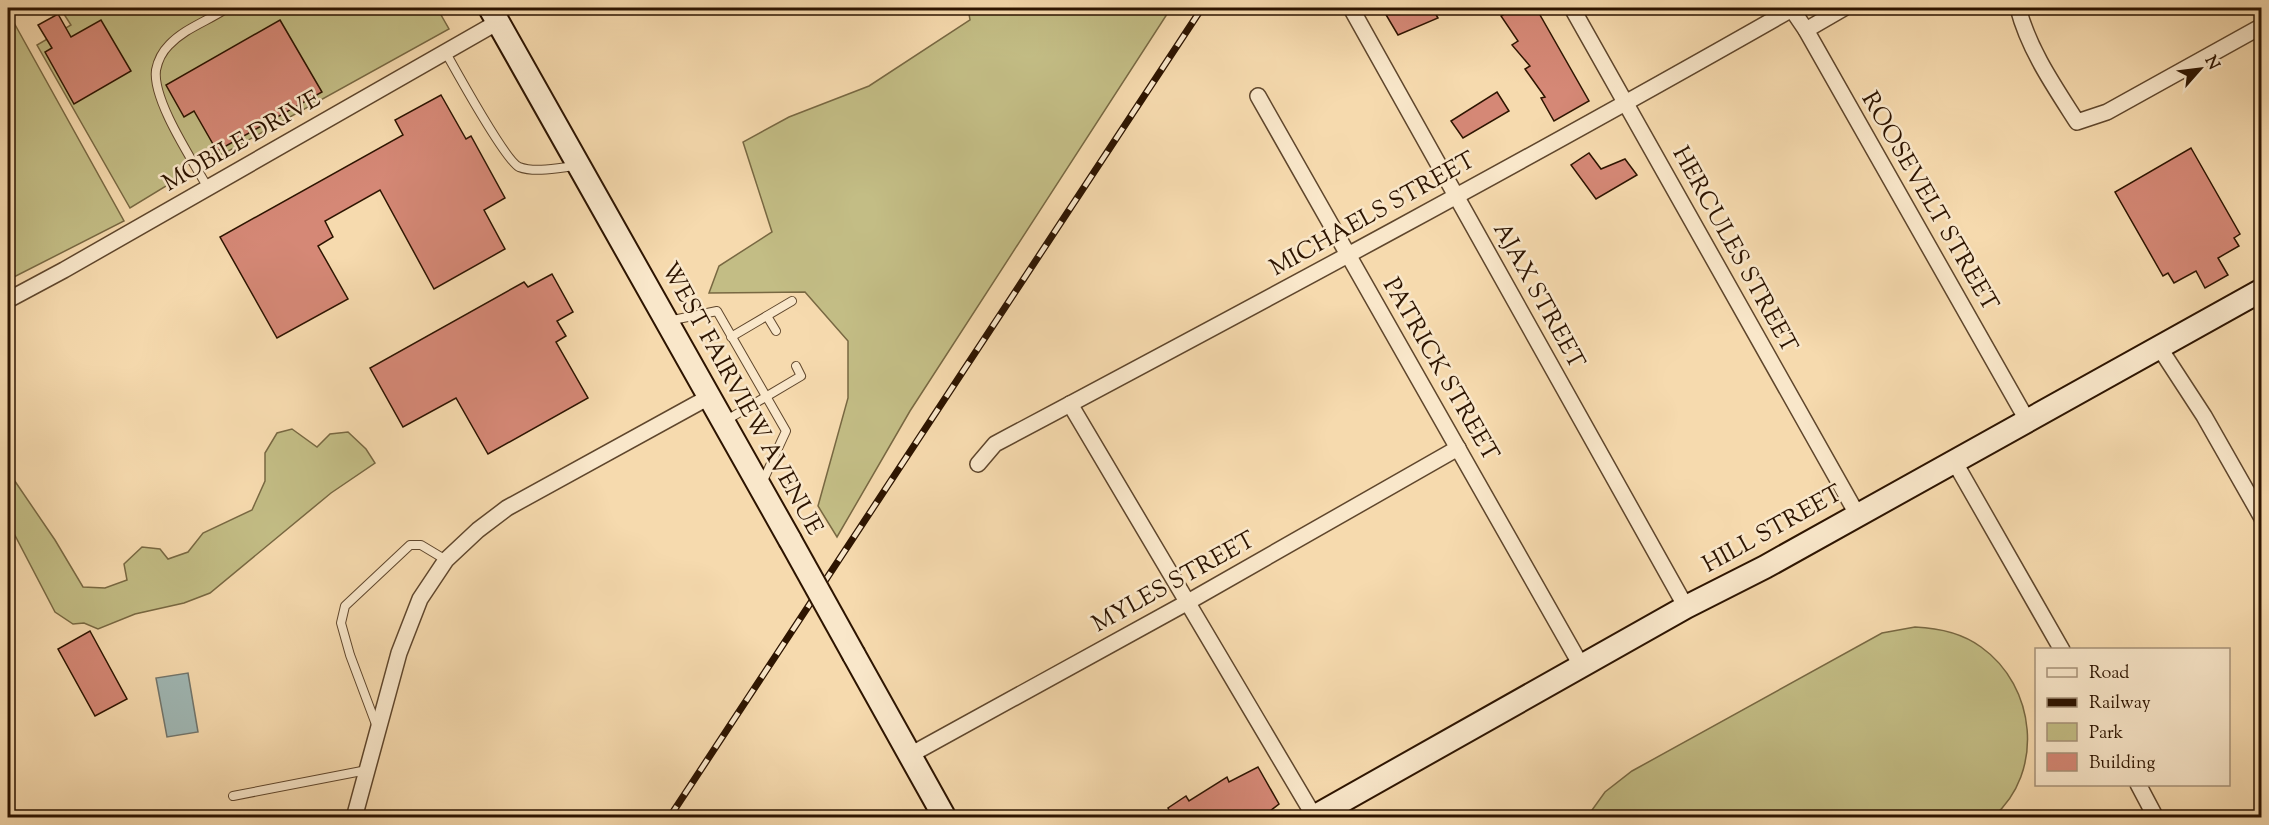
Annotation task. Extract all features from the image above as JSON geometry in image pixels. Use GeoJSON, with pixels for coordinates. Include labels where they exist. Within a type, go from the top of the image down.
{"type":"FeatureCollection","features":[{"type":"Feature","properties":{"kind":"street","name":"AJAX STREET"},"geometry":{"type":"LineString","coordinates":[[1351,8],[1686,607]]}},
{"type":"Feature","properties":{"kind":"street","name":"HERCULES STREET"},"geometry":{"type":"LineString","coordinates":[[1572,8],[1857,514]]}},
{"type":"Feature","properties":{"kind":"street","name":"MICHAELS STREET"},"geometry":{"type":"LineString","coordinates":[[978,464],[995,444],[1626,104],[1792,8]]}},
{"type":"Feature","properties":{"kind":"street","name":"ROOSEVELT STREET"},"geometry":{"type":"LineString","coordinates":[[1792,8],[2027,420]]}},
{"type":"Feature","properties":{"kind":"street"},"geometry":{"type":"LineString","coordinates":[[1806,30],[1844,8]]}},
{"type":"Feature","properties":{"kind":"street"},"geometry":{"type":"LineString","coordinates":[[2018,8],[2027,37],[2043,69],[2077,122],[2107,112],[2262,26]]}},
{"type":"Feature","properties":{"kind":"street","name":"MOBILE DRIVE"},"geometry":{"type":"LineString","coordinates":[[8,300],[446,53],[494,15]]}},
{"type":"Feature","properties":{"kind":"street","name":"WEST FAIRVIEW AVENUE"},"geometry":{"type":"LineString","coordinates":[[494,15],[945,818]]}},
{"type":"Feature","properties":{"kind":"street","name":"PATRICK STREET"},"geometry":{"type":"LineString","coordinates":[[1258,96],[1582,667]]}},
{"type":"Feature","properties":{"kind":"street","name":"HILL STREET"},"geometry":{"type":"LineString","coordinates":[[1313,817],[1686,607],[1765,567],[2262,290]]}},
{"type":"Feature","properties":{"kind":"street"},"geometry":{"type":"LineString","coordinates":[[2159,346],[2204,416],[2262,518]]}},
{"type":"Feature","properties":{"kind":"street"},"geometry":{"type":"LineString","coordinates":[[354,818],[399,653],[420,599],[446,560],[478,530],[507,508],[709,397]]}},
{"type":"Feature","properties":{"kind":"street"},"geometry":{"type":"LineString","coordinates":[[1070,404],[1313,817]]}},
{"type":"Feature","properties":{"kind":"street","name":"MYLES STREET"},"geometry":{"type":"LineString","coordinates":[[910,755],[1188,603],[1458,448]]}},
{"type":"Feature","properties":{"kind":"street"},"geometry":{"type":"LineString","coordinates":[[1954,461],[2061,648]]}},
{"type":"Feature","properties":{"kind":"street"},"geometry":{"type":"LineString","coordinates":[[2139,786],[2156,818]]}},
{"type":"Feature","properties":{"kind":"lane"},"geometry":{"type":"LineString","coordinates":[[208,188],[171,123],[159,92],[156,72],[160,57],[169,45],[188,29],[227,8]]}},
{"type":"Feature","properties":{"kind":"lane"},"geometry":{"type":"LineString","coordinates":[[446,53],[501,147],[514,164],[530,170],[580,166]]}},
{"type":"Feature","properties":{"kind":"lane"},"geometry":{"type":"LineString","coordinates":[[731,337],[792,301]]}},
{"type":"Feature","properties":{"kind":"lane"},"geometry":{"type":"LineString","coordinates":[[667,321],[717,311],[786,431],[760,487]]}},
{"type":"Feature","properties":{"kind":"lane"},"geometry":{"type":"LineString","coordinates":[[767,316],[776,331]]}},
{"type":"Feature","properties":{"kind":"lane"},"geometry":{"type":"LineString","coordinates":[[723,422],[801,376],[796,366]]}},
{"type":"Feature","properties":{"kind":"lane"},"geometry":{"type":"LineString","coordinates":[[378,730],[350,656],[341,623],[345,606],[410,545],[421,545],[446,560]]}},
{"type":"Feature","properties":{"kind":"lane"},"geometry":{"type":"LineString","coordinates":[[233,796],[368,770]]}},
{"type":"Feature","properties":{"kind":"green space"},"geometry":{"type":"Polygon","coordinates":[[[60,8],[437,8],[449,29],[223,154],[202,154],[185,163],[176,180],[130,208],[37,45],[71,25],[60,8]]]}},
{"type":"Feature","properties":{"kind":"green space"},"geometry":{"type":"Polygon","coordinates":[[[968,8],[1171,8],[910,411],[837,537],[818,506],[848,398],[848,341],[805,292],[709,293],[719,266],[772,232],[743,142],[789,117],[869,86],[970,20],[968,8]]]}},
{"type":"Feature","properties":{"kind":"green space"},"geometry":{"type":"Polygon","coordinates":[[[8,12],[124,221],[8,280],[8,12]]]}},
{"type":"Feature","properties":{"kind":"green space"},"geometry":{"type":"Polygon","coordinates":[[[292,429],[317,447],[330,434],[348,432],[366,449],[375,463],[331,493],[210,593],[184,603],[135,614],[98,629],[84,623],[73,624],[55,612],[8,522],[8,471],[55,540],[83,587],[105,588],[127,580],[124,564],[142,547],[160,549],[168,559],[188,552],[203,533],[252,510],[265,481],[265,453],[277,433],[292,429]]]}},
{"type":"Feature","properties":{"kind":"green space"},"geometry":{"type":"Polygon","coordinates":[[[1915,627],[1950,632],[1981,647],[1999,664],[2013,684],[2023,706],[2027,730],[2027,754],[2021,777],[2010,798],[1993,817],[1587,817],[1605,792],[1632,771],[1882,633],[1915,627]]]}},
{"type":"Feature","properties":{"kind":"water"},"geometry":{"type":"Polygon","coordinates":[[[188,673],[198,732],[167,737],[156,678],[188,673]]]}},
{"type":"Feature","properties":{"kind":"building"},"geometry":{"type":"Polygon","coordinates":[[[1382,8],[1432,8],[1438,18],[1398,35],[1382,8]]]}},
{"type":"Feature","properties":{"kind":"building"},"geometry":{"type":"Polygon","coordinates":[[[1514,8],[1536,8],[1589,101],[1554,121],[1541,98],[1545,97],[1525,69],[1530,66],[1512,45],[1518,41],[1501,16],[1514,8]]]}},
{"type":"Feature","properties":{"kind":"building"},"geometry":{"type":"Polygon","coordinates":[[[58,14],[71,37],[101,20],[131,71],[74,104],[45,52],[52,48],[38,25],[58,14]]]}},
{"type":"Feature","properties":{"kind":"building"},"geometry":{"type":"Polygon","coordinates":[[[280,20],[322,92],[217,151],[194,111],[184,117],[166,85],[280,20]]]}},
{"type":"Feature","properties":{"kind":"building"},"geometry":{"type":"Polygon","coordinates":[[[1497,92],[1509,111],[1463,138],[1451,121],[1497,92]]]}},
{"type":"Feature","properties":{"kind":"building"},"geometry":{"type":"Polygon","coordinates":[[[441,95],[466,139],[471,136],[505,198],[484,210],[505,249],[434,289],[380,190],[325,221],[333,237],[318,246],[348,299],[277,338],[220,237],[403,135],[395,120],[441,95]]]}},
{"type":"Feature","properties":{"kind":"building"},"geometry":{"type":"Polygon","coordinates":[[[2191,148],[2240,234],[2234,238],[2239,246],[2218,258],[2228,275],[2205,288],[2196,271],[2174,283],[2168,273],[2163,276],[2115,192],[2191,148]]]}},
{"type":"Feature","properties":{"kind":"building"},"geometry":{"type":"Polygon","coordinates":[[[1589,153],[1601,169],[1625,159],[1637,175],[1596,199],[1571,165],[1589,153]]]}},
{"type":"Feature","properties":{"kind":"building"},"geometry":{"type":"Polygon","coordinates":[[[552,274],[573,312],[557,321],[566,336],[556,342],[588,398],[488,454],[456,398],[403,427],[370,368],[524,282],[528,287],[552,274]]]}},
{"type":"Feature","properties":{"kind":"building"},"geometry":{"type":"Polygon","coordinates":[[[90,631],[127,699],[95,716],[58,649],[90,631]]]}},
{"type":"Feature","properties":{"kind":"building"},"geometry":{"type":"Polygon","coordinates":[[[1258,767],[1279,804],[1261,818],[1173,818],[1168,808],[1186,796],[1189,801],[1227,777],[1229,782],[1258,767]]]}},
{"type":"Feature","properties":{"kind":"railway"},"geometry":{"type":"LineString","coordinates":[[669,818],[1202,8]]}}]}
